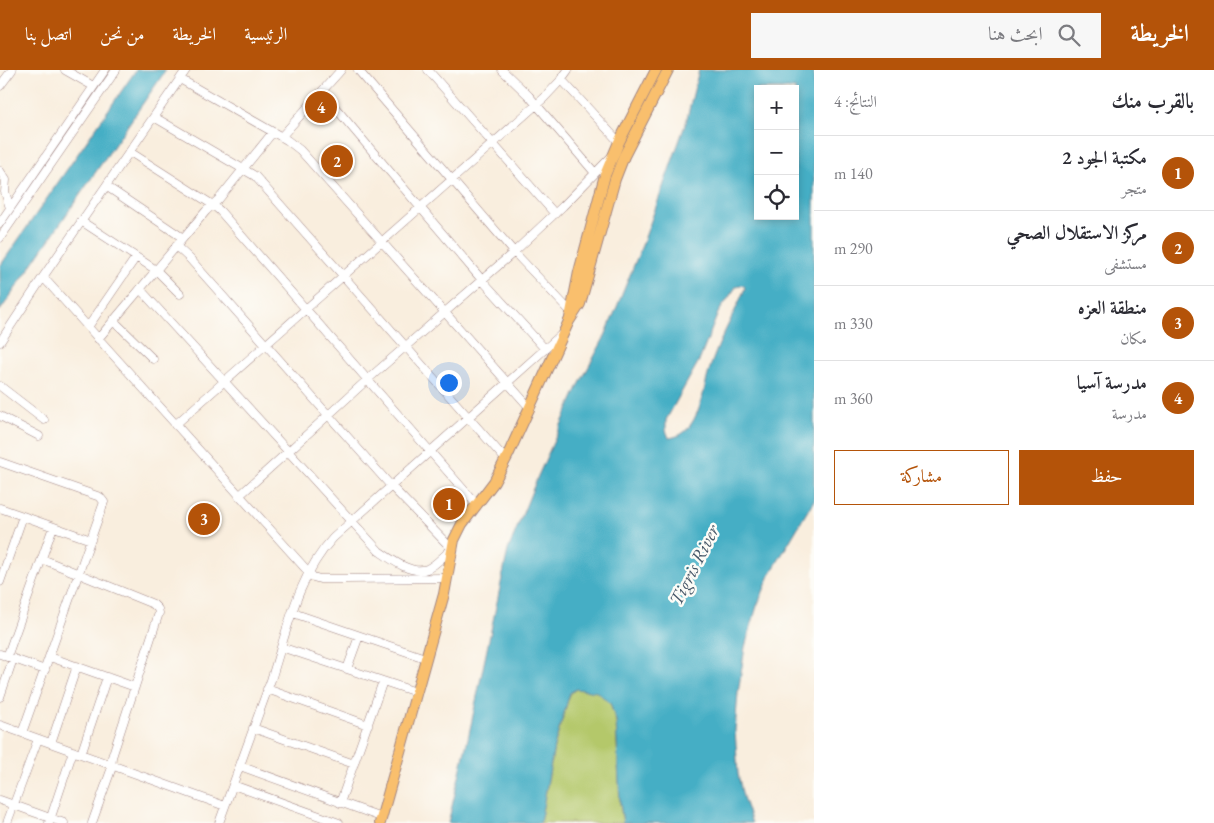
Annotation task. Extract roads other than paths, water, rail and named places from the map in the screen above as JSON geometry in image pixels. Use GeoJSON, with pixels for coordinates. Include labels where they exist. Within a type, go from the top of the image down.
{"type":"FeatureCollection","features":[{"type":"Feature","properties":{"kind":"main road"},"geometry":{"type":"LineString","coordinates":[[380,820],[447,578],[452,549],[462,524],[494,482],[506,460],[564,332],[570,317],[579,272],[605,175],[656,70]]}},
{"type":"Feature","properties":{"kind":"main road"},"geometry":{"type":"LineString","coordinates":[[570,317],[580,304],[584,294],[615,179],[624,156],[668,70]]}},
{"type":"Feature","properties":{"kind":"street"},"geometry":{"type":"LineString","coordinates":[[0,86],[12,70]]}},
{"type":"Feature","properties":{"kind":"street"},"geometry":{"type":"LineString","coordinates":[[66,70],[93,86]]}},
{"type":"Feature","properties":{"kind":"street"},"geometry":{"type":"LineString","coordinates":[[0,223],[105,70]]}},
{"type":"Feature","properties":{"kind":"street"},"geometry":{"type":"LineString","coordinates":[[0,238],[116,70]]}},
{"type":"Feature","properties":{"kind":"street"},"geometry":{"type":"LineString","coordinates":[[0,342],[186,70]]}},
{"type":"Feature","properties":{"kind":"street"},"geometry":{"type":"LineString","coordinates":[[282,137],[341,70]]}},
{"type":"Feature","properties":{"kind":"street"},"geometry":{"type":"LineString","coordinates":[[358,70],[570,317]]}},
{"type":"Feature","properties":{"kind":"street"},"geometry":{"type":"LineString","coordinates":[[502,70],[536,104],[595,173]]}},
{"type":"Feature","properties":{"kind":"street"},"geometry":{"type":"LineString","coordinates":[[175,425],[493,143],[536,104],[568,70]]}},
{"type":"Feature","properties":{"kind":"street"},"geometry":{"type":"LineString","coordinates":[[433,72],[555,214]]}},
{"type":"Feature","properties":{"kind":"street"},"geometry":{"type":"LineString","coordinates":[[180,79],[282,137],[300,150],[530,408]]}},
{"type":"Feature","properties":{"kind":"street"},"geometry":{"type":"LineString","coordinates":[[561,79],[620,142]]}},
{"type":"Feature","properties":{"kind":"street"},"geometry":{"type":"LineString","coordinates":[[322,92],[482,280],[545,349]]}},
{"type":"Feature","properties":{"kind":"street"},"geometry":{"type":"LineString","coordinates":[[154,116],[260,181],[506,460]]}},
{"type":"Feature","properties":{"kind":"street"},"geometry":{"type":"LineString","coordinates":[[98,339],[273,132]]}},
{"type":"Feature","properties":{"kind":"street"},"geometry":{"type":"LineString","coordinates":[[130,152],[213,205],[477,505]]}},
{"type":"Feature","properties":{"kind":"street"},"geometry":{"type":"LineString","coordinates":[[239,496],[405,346],[514,252],[555,214],[614,154]]}},
{"type":"Feature","properties":{"kind":"street"},"geometry":{"type":"LineString","coordinates":[[0,171],[6,180],[5,192],[10,208]]}},
{"type":"Feature","properties":{"kind":"street"},"geometry":{"type":"LineString","coordinates":[[106,186],[184,238]]}},
{"type":"Feature","properties":{"kind":"street"},"geometry":{"type":"LineString","coordinates":[[0,202],[10,208]]}},
{"type":"Feature","properties":{"kind":"street"},"geometry":{"type":"LineString","coordinates":[[81,221],[156,270],[180,294]]}},
{"type":"Feature","properties":{"kind":"street"},"geometry":{"type":"LineString","coordinates":[[140,289],[379,552],[412,569],[426,570],[452,549],[391,486],[190,259],[176,246]]}},
{"type":"Feature","properties":{"kind":"street"},"geometry":{"type":"LineString","coordinates":[[88,327],[136,257]]}},
{"type":"Feature","properties":{"kind":"street"},"geometry":{"type":"LineString","coordinates":[[43,277],[308,574],[320,579],[447,578]]}},
{"type":"Feature","properties":{"kind":"street"},"geometry":{"type":"LineString","coordinates":[[114,320],[153,359]]}},
{"type":"Feature","properties":{"kind":"street"},"geometry":{"type":"LineString","coordinates":[[220,823],[300,591],[323,549],[564,332]]}},
{"type":"Feature","properties":{"kind":"street"},"geometry":{"type":"LineString","coordinates":[[0,386],[44,420]]}},
{"type":"Feature","properties":{"kind":"street"},"geometry":{"type":"LineString","coordinates":[[0,416],[38,436]]}},
{"type":"Feature","properties":{"kind":"street"},"geometry":{"type":"LineString","coordinates":[[0,462],[103,499],[104,504],[22,733]]}},
{"type":"Feature","properties":{"kind":"street"},"geometry":{"type":"LineString","coordinates":[[0,508],[92,540]]}},
{"type":"Feature","properties":{"kind":"street"},"geometry":{"type":"LineString","coordinates":[[0,582],[22,516]]}},
{"type":"Feature","properties":{"kind":"street"},"geometry":{"type":"LineString","coordinates":[[0,697],[7,657],[53,526]]}},
{"type":"Feature","properties":{"kind":"street"},"geometry":{"type":"LineString","coordinates":[[42,559],[153,604],[158,609],[159,616],[92,823]]}},
{"type":"Feature","properties":{"kind":"street"},"geometry":{"type":"LineString","coordinates":[[293,612],[425,658]]}},
{"type":"Feature","properties":{"kind":"street"},"geometry":{"type":"LineString","coordinates":[[347,669],[359,636]]}},
{"type":"Feature","properties":{"kind":"street"},"geometry":{"type":"LineString","coordinates":[[281,647],[416,692]]}},
{"type":"Feature","properties":{"kind":"street"},"geometry":{"type":"LineString","coordinates":[[7,657],[45,670]]}},
{"type":"Feature","properties":{"kind":"street"},"geometry":{"type":"LineString","coordinates":[[50,657],[135,687]]}},
{"type":"Feature","properties":{"kind":"street"},"geometry":{"type":"LineString","coordinates":[[51,743],[77,666]]}},
{"type":"Feature","properties":{"kind":"street"},"geometry":{"type":"LineString","coordinates":[[50,820],[107,677]]}},
{"type":"Feature","properties":{"kind":"street"},"geometry":{"type":"LineString","coordinates":[[340,803],[383,681]]}},
{"type":"Feature","properties":{"kind":"street"},"geometry":{"type":"LineString","coordinates":[[267,689],[368,725]]}},
{"type":"Feature","properties":{"kind":"street"},"geometry":{"type":"LineString","coordinates":[[1,727],[51,743],[225,806]]}},
{"type":"Feature","properties":{"kind":"street"},"geometry":{"type":"LineString","coordinates":[[253,728],[354,764]]}},
{"type":"Feature","properties":{"kind":"street"},"geometry":{"type":"LineString","coordinates":[[7,823],[38,739]]}},
{"type":"Feature","properties":{"kind":"street"},"geometry":{"type":"LineString","coordinates":[[240,766],[380,820]]}},
{"type":"Feature","properties":{"kind":"street"},"geometry":{"type":"LineString","coordinates":[[233,785],[339,823]]}},
{"type":"Feature","properties":{"kind":"street"},"geometry":{"type":"LineString","coordinates":[[0,800],[50,820],[64,823]]}},
{"type":"Feature","properties":{"kind":"water"},"geometry":{"type":"Polygon","coordinates":[[[136,70],[166,70],[0,311],[0,266],[136,70]]]}},
{"type":"Feature","properties":{"kind":"water","name":"Tigris River"},"geometry":{"type":"Polygon","coordinates":[[[699,70],[814,70],[814,500],[771,573],[757,606],[745,647],[735,730],[738,774],[743,797],[752,823],[623,823],[620,803],[616,721],[610,703],[597,692],[576,689],[570,693],[554,747],[540,823],[448,823],[508,550],[538,476],[579,385],[605,336],[643,243],[686,122],[699,70]],[[739,285],[736,287],[718,313],[700,359],[666,420],[666,430],[669,438],[678,436],[685,431],[694,420],[703,396],[709,370],[745,288],[739,285]]]}},
{"type":"Feature","properties":{"kind":"place","name":"مدرسة آسيا"},"geometry":{"type":"Point","coordinates":[321,107]}},
{"type":"Feature","properties":{"kind":"place","name":"مركز الاستقلال الصحي"},"geometry":{"type":"Point","coordinates":[337,161]}},
{"type":"Feature","properties":{"kind":"place","name":"مكتبة الجود 2"},"geometry":{"type":"Point","coordinates":[449,504]}},
{"type":"Feature","properties":{"kind":"place","name":"منطقة العزه"},"geometry":{"type":"Point","coordinates":[204,519]}}]}
